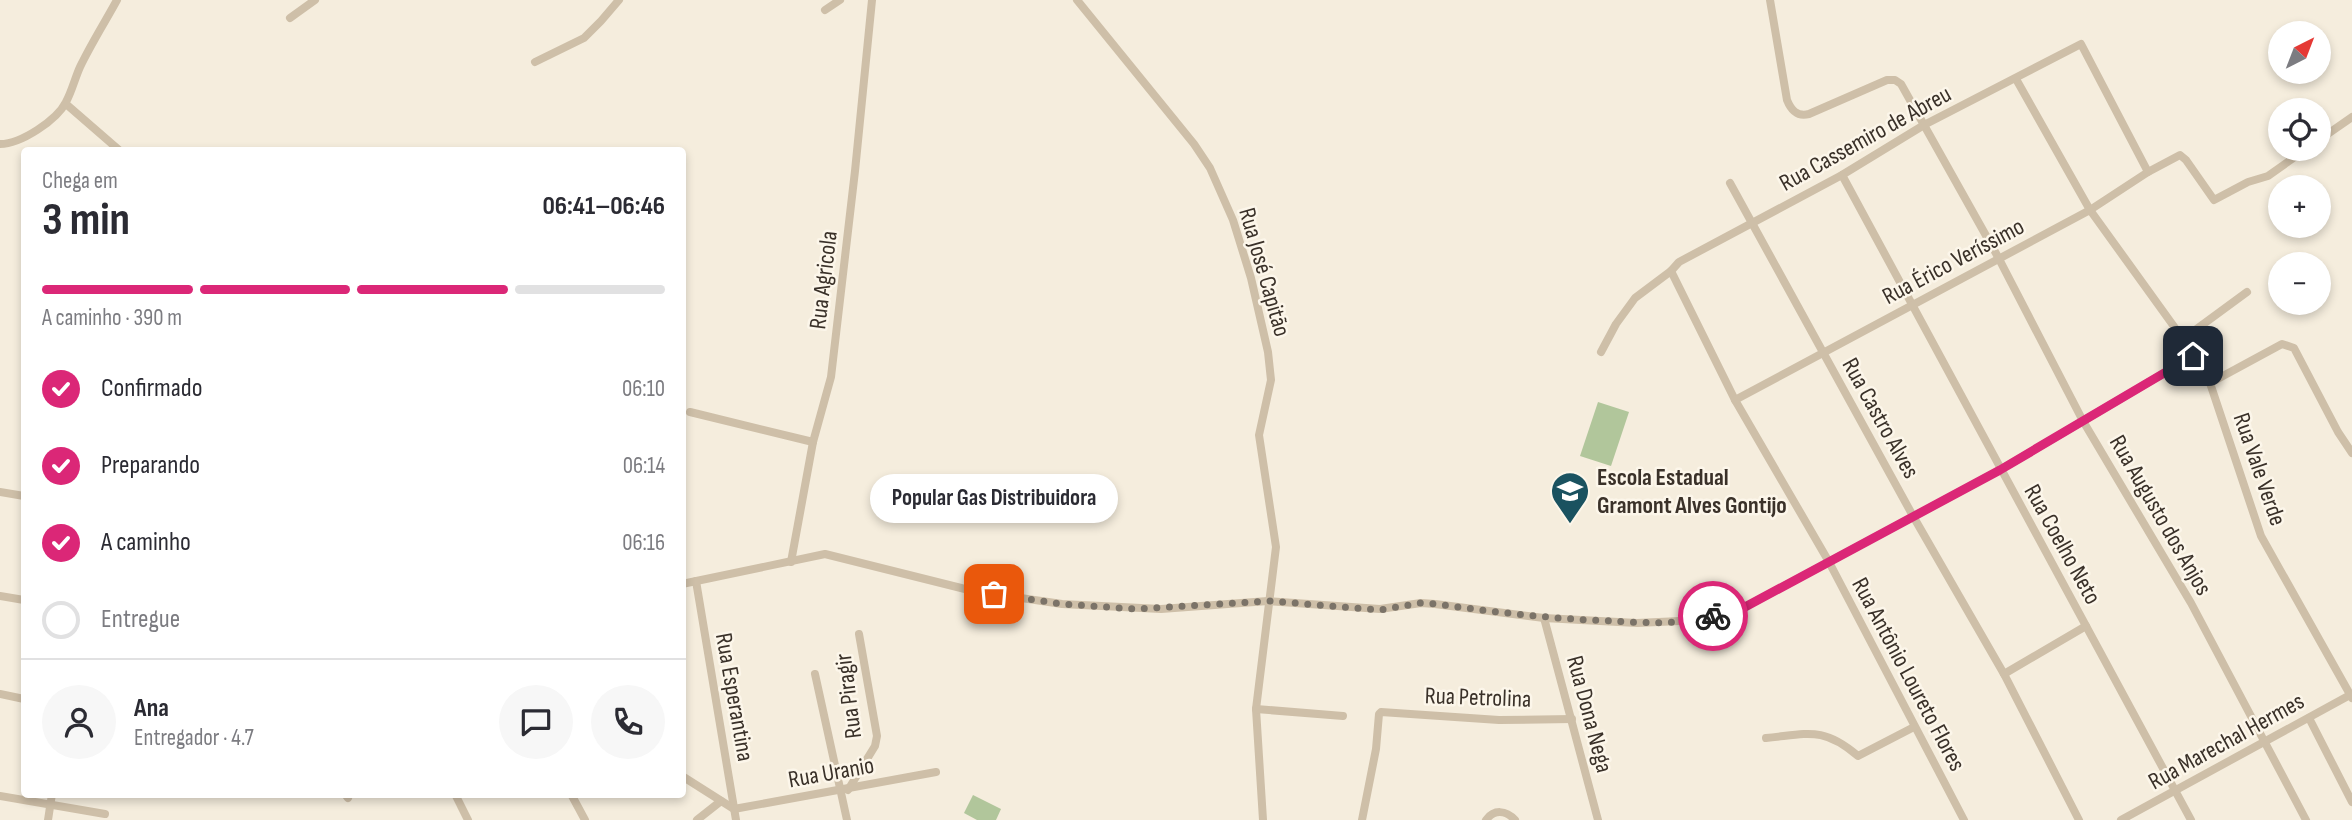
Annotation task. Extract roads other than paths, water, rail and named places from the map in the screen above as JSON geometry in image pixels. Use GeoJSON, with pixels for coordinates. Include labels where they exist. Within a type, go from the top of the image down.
{"type":"FeatureCollection","features":[{"type":"Feature","properties":{"kind":"street"},"geometry":{"type":"LineString","coordinates":[[0,144],[17,141],[31,134],[66,104],[80,67],[117,0]]}},
{"type":"Feature","properties":{"kind":"street"},"geometry":{"type":"LineString","coordinates":[[290,18],[315,0]]}},
{"type":"Feature","properties":{"kind":"street"},"geometry":{"type":"LineString","coordinates":[[536,62],[584,38],[619,0]]}},
{"type":"Feature","properties":{"kind":"street"},"geometry":{"type":"LineString","coordinates":[[825,10],[840,0]]}},
{"type":"Feature","properties":{"kind":"street","name":"Rua Agricola"},"geometry":{"type":"LineString","coordinates":[[792,562],[813,442],[831,377],[872,0]]}},
{"type":"Feature","properties":{"kind":"street","name":"Rua José Capitão"},"geometry":{"type":"LineString","coordinates":[[1077,0],[1194,144],[1210,168],[1233,220],[1251,278],[1268,352],[1271,380],[1259,435],[1276,547],[1256,709],[1263,820]]}},
{"type":"Feature","properties":{"kind":"street","name":"Rua Augusto dos Anjos"},"geometry":{"type":"LineString","coordinates":[[1770,0],[1787,100],[1794,112],[1809,114],[1886,80],[1895,80],[1902,84],[1998,257],[2083,421],[2191,603],[2306,820]]}},
{"type":"Feature","properties":{"kind":"street","name":"Rua Cassemiro de Abreu"},"geometry":{"type":"LineString","coordinates":[[1671,271],[1679,262],[1842,175],[1924,125],[2081,44],[2148,172]]}},
{"type":"Feature","properties":{"kind":"street","name":"Rua Vale Verde"},"geometry":{"type":"LineString","coordinates":[[2016,79],[2090,210],[2183,339],[2210,383],[2261,536],[2351,697]]}},
{"type":"Feature","properties":{"kind":"street"},"geometry":{"type":"LineString","coordinates":[[66,104],[116,147]]}},
{"type":"Feature","properties":{"kind":"street"},"geometry":{"type":"LineString","coordinates":[[2331,132],[2352,117]]}},
{"type":"Feature","properties":{"kind":"street","name":"Rua Érico Veríssimo"},"geometry":{"type":"LineString","coordinates":[[1734,400],[2090,210],[2148,172],[2180,155],[2214,200],[2268,176],[2289,161]]}},
{"type":"Feature","properties":{"kind":"street","name":"Rua Coelho Neto"},"geometry":{"type":"LineString","coordinates":[[1842,175],[2191,820]]}},
{"type":"Feature","properties":{"kind":"street","name":"Rua Castro Alves"},"geometry":{"type":"LineString","coordinates":[[1730,183],[1913,516],[2004,674],[2079,820]]}},
{"type":"Feature","properties":{"kind":"street"},"geometry":{"type":"LineString","coordinates":[[1601,352],[1616,324],[1636,298],[1671,271]]}},
{"type":"Feature","properties":{"kind":"street","name":"Rua Antônio Loureto Flores"},"geometry":{"type":"LineString","coordinates":[[1671,271],[1734,400],[1829,562],[1965,820]]}},
{"type":"Feature","properties":{"kind":"street"},"geometry":{"type":"LineString","coordinates":[[2183,339],[2247,292]]}},
{"type":"Feature","properties":{"kind":"street"},"geometry":{"type":"LineString","coordinates":[[2210,383],[2282,344],[2294,348],[2338,432],[2352,453]]}},
{"type":"Feature","properties":{"kind":"street"},"geometry":{"type":"LineString","coordinates":[[686,583],[825,554],[973,591],[1062,604],[1161,609],[1269,601],[1380,610],[1421,603],[1544,618],[1637,623],[1701,620],[1745,607],[1829,562],[2000,470],[2193,356]]}},
{"type":"Feature","properties":{"kind":"street"},"geometry":{"type":"LineString","coordinates":[[690,412],[813,442]]}},
{"type":"Feature","properties":{"kind":"street"},"geometry":{"type":"LineString","coordinates":[[0,492],[21,496]]}},
{"type":"Feature","properties":{"kind":"street","name":"Rua Esperantina"},"geometry":{"type":"LineString","coordinates":[[696,580],[736,820]]}},
{"type":"Feature","properties":{"kind":"street"},"geometry":{"type":"LineString","coordinates":[[0,597],[21,600]]}},
{"type":"Feature","properties":{"kind":"street","name":"Rua Dona Nega"},"geometry":{"type":"LineString","coordinates":[[1544,618],[1598,820]]}},
{"type":"Feature","properties":{"kind":"street"},"geometry":{"type":"LineString","coordinates":[[2004,674],[2086,626]]}},
{"type":"Feature","properties":{"kind":"street","name":"Rua Piragir"},"geometry":{"type":"LineString","coordinates":[[845,790],[874,746],[877,736],[859,634]]}},
{"type":"Feature","properties":{"kind":"street"},"geometry":{"type":"LineString","coordinates":[[815,674],[845,790],[846,820]]}},
{"type":"Feature","properties":{"kind":"street"},"geometry":{"type":"LineString","coordinates":[[0,694],[21,698]]}},
{"type":"Feature","properties":{"kind":"street","name":"Rua Marechal Hermes"},"geometry":{"type":"LineString","coordinates":[[2121,820],[2351,697]]}},
{"type":"Feature","properties":{"kind":"street"},"geometry":{"type":"LineString","coordinates":[[1256,709],[1343,716]]}},
{"type":"Feature","properties":{"kind":"street","name":"Rua Petrolina"},"geometry":{"type":"LineString","coordinates":[[1362,820],[1381,712],[1499,720],[1572,719]]}},
{"type":"Feature","properties":{"kind":"street"},"geometry":{"type":"LineString","coordinates":[[2309,718],[2352,802]]}},
{"type":"Feature","properties":{"kind":"street"},"geometry":{"type":"LineString","coordinates":[[1766,738],[1814,733],[1826,735],[1841,741],[1858,756],[1914,727]]}},
{"type":"Feature","properties":{"kind":"street","name":"Rua Uranio"},"geometry":{"type":"LineString","coordinates":[[734,809],[936,772]]}},
{"type":"Feature","properties":{"kind":"street"},"geometry":{"type":"LineString","coordinates":[[686,779],[734,809]]}},
{"type":"Feature","properties":{"kind":"street"},"geometry":{"type":"LineString","coordinates":[[0,796],[105,814]]}},
{"type":"Feature","properties":{"kind":"street"},"geometry":{"type":"LineString","coordinates":[[48,820],[51,798]]}},
{"type":"Feature","properties":{"kind":"street"},"geometry":{"type":"LineString","coordinates":[[457,798],[468,820]]}},
{"type":"Feature","properties":{"kind":"street"},"geometry":{"type":"LineString","coordinates":[[573,798],[585,820]]}},
{"type":"Feature","properties":{"kind":"street"},"geometry":{"type":"LineString","coordinates":[[697,820],[721,801]]}},
{"type":"Feature","properties":{"kind":"street"},"geometry":{"type":"LineString","coordinates":[[1486,820],[1493,813],[1499,812],[1509,814],[1515,820]]}},
{"type":"Feature","properties":{"kind":"place","name":"Escola Estadual Gramont Alves Gontijo"},"geometry":{"type":"Point","coordinates":[1570,525]}},
{"type":"Feature","properties":{"kind":"place","name":"Popular Gas Distribuidora"},"geometry":{"type":"Point","coordinates":[994,594]}}]}
